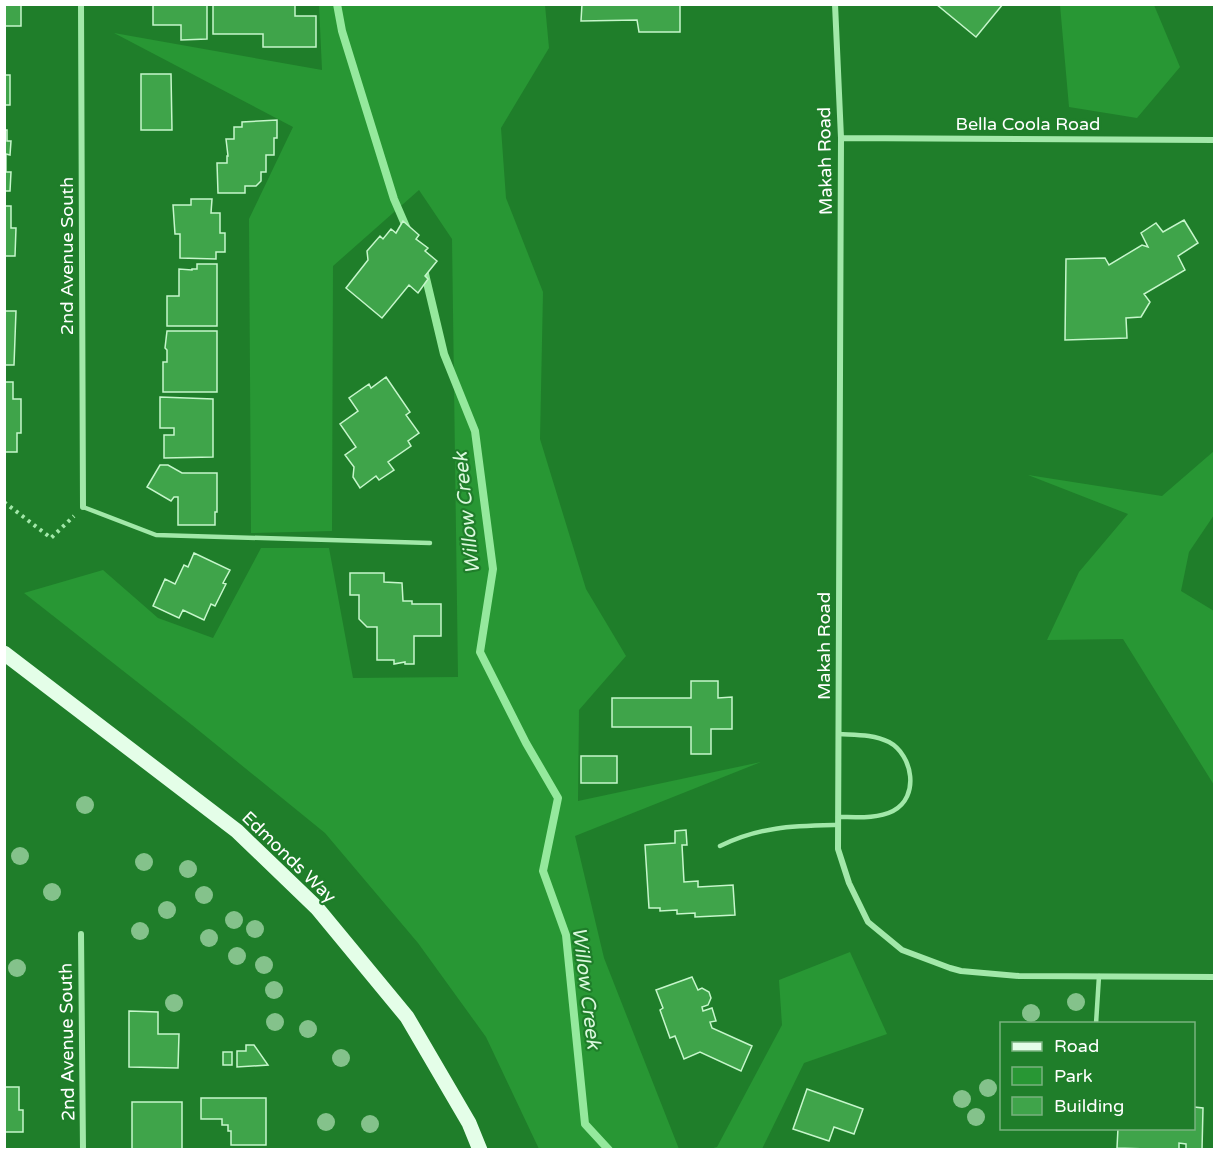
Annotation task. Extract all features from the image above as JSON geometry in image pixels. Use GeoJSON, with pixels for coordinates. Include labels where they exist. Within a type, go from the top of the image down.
{"type":"FeatureCollection","features":[{"type":"Feature","properties":{"kind":"main road","name":"Edmonds Way"},"geometry":{"type":"LineString","coordinates":[[4,653],[237,831],[318,908],[407,1017],[469,1123],[480,1149]]}},
{"type":"Feature","properties":{"kind":"street","name":"2nd Avenue South"},"geometry":{"type":"LineString","coordinates":[[81,4],[83,507]]}},
{"type":"Feature","properties":{"kind":"street","name":"Makah Road"},"geometry":{"type":"LineString","coordinates":[[835,4],[841,138],[838,849],[856,899],[868,922],[902,950],[961,971],[1008,976],[1215,977]]}},
{"type":"Feature","properties":{"kind":"street","name":"Bella Coola Road"},"geometry":{"type":"LineString","coordinates":[[841,138],[1215,140]]}},
{"type":"Feature","properties":{"kind":"street","name":"2nd Avenue South"},"geometry":{"type":"LineString","coordinates":[[81,934],[83,1149]]}},
{"type":"Feature","properties":{"kind":"lane"},"geometry":{"type":"LineString","coordinates":[[83,507],[156,535],[430,543]]}},
{"type":"Feature","properties":{"kind":"lane"},"geometry":{"type":"LineString","coordinates":[[838,817],[874,816],[894,811],[906,800],[910,784],[909,766],[904,756],[891,743],[875,737],[839,734]]}},
{"type":"Feature","properties":{"kind":"lane"},"geometry":{"type":"LineString","coordinates":[[720,846],[740,836],[779,827],[838,825]]}},
{"type":"Feature","properties":{"kind":"lane"},"geometry":{"type":"LineString","coordinates":[[1096,1022],[1099,976]]}},
{"type":"Feature","properties":{"kind":"path"},"geometry":{"type":"LineString","coordinates":[[4,502],[51,538],[83,507]]}},
{"type":"Feature","properties":{"kind":"green space"},"geometry":{"type":"Polygon","coordinates":[[[319,5],[545,5],[549,48],[501,128],[506,198],[543,292],[540,439],[586,589],[626,656],[579,710],[578,801],[761,762],[575,836],[604,958],[679,1149],[539,1149],[486,1037],[418,943],[325,833],[24,593],[103,570],[158,618],[213,638],[261,548],[329,548],[353,678],[458,677],[452,239],[419,190],[333,266],[332,531],[251,533],[249,219],[293,127],[114,33],[322,70],[319,5]]]}},
{"type":"Feature","properties":{"kind":"green space"},"geometry":{"type":"Polygon","coordinates":[[[1060,5],[1154,5],[1180,67],[1137,118],[1069,107],[1060,5]]]}},
{"type":"Feature","properties":{"kind":"green space"},"geometry":{"type":"Polygon","coordinates":[[[1214,451],[1214,515],[1189,552],[1181,591],[1214,611],[1214,785],[1123,639],[1047,640],[1079,572],[1128,514],[1028,475],[1162,496],[1214,451]]]}},
{"type":"Feature","properties":{"kind":"green space"},"geometry":{"type":"Polygon","coordinates":[[[850,952],[887,1034],[804,1063],[762,1149],[710,1149],[717,1147],[782,1025],[779,980],[850,952]]]}},
{"type":"Feature","properties":{"kind":"building"},"geometry":{"type":"Polygon","coordinates":[[[4,4],[21,4],[21,26],[4,26],[4,4]]]}},
{"type":"Feature","properties":{"kind":"building"},"geometry":{"type":"Polygon","coordinates":[[[153,4],[207,4],[207,39],[181,40],[181,25],[153,25],[153,4]]]}},
{"type":"Feature","properties":{"kind":"building"},"geometry":{"type":"Polygon","coordinates":[[[213,4],[295,4],[295,16],[316,16],[316,47],[263,47],[263,34],[213,34],[213,4]]]}},
{"type":"Feature","properties":{"kind":"building"},"geometry":{"type":"Polygon","coordinates":[[[582,4],[680,4],[680,32],[639,32],[637,20],[581,21],[582,4]]]}},
{"type":"Feature","properties":{"kind":"building"},"geometry":{"type":"Polygon","coordinates":[[[936,4],[1003,4],[976,37],[936,4]]]}},
{"type":"Feature","properties":{"kind":"building"},"geometry":{"type":"Polygon","coordinates":[[[141,74],[171,74],[172,130],[141,130],[141,74]]]}},
{"type":"Feature","properties":{"kind":"building"},"geometry":{"type":"Polygon","coordinates":[[[4,75],[10,75],[10,105],[4,105],[4,75]]]}},
{"type":"Feature","properties":{"kind":"building"},"geometry":{"type":"Polygon","coordinates":[[[277,120],[274,155],[266,155],[266,172],[261,172],[261,181],[256,186],[245,186],[245,193],[218,193],[217,163],[227,163],[226,139],[234,139],[234,127],[242,127],[242,122],[277,120]]]}},
{"type":"Feature","properties":{"kind":"building"},"geometry":{"type":"Polygon","coordinates":[[[4,130],[7,130],[7,141],[11,141],[10,155],[6,154],[6,172],[11,172],[10,191],[4,191],[4,130]]]}},
{"type":"Feature","properties":{"kind":"building"},"geometry":{"type":"Polygon","coordinates":[[[191,199],[212,199],[211,213],[220,213],[220,233],[225,233],[225,252],[216,252],[216,259],[180,258],[180,234],[175,234],[173,205],[191,205],[191,199]]]}},
{"type":"Feature","properties":{"kind":"building"},"geometry":{"type":"Polygon","coordinates":[[[4,206],[11,206],[11,228],[16,228],[15,256],[4,256],[4,206]]]}},
{"type":"Feature","properties":{"kind":"building"},"geometry":{"type":"Polygon","coordinates":[[[1184,220],[1198,243],[1178,256],[1185,270],[1144,294],[1150,302],[1141,317],[1126,318],[1127,338],[1065,340],[1066,259],[1105,258],[1109,265],[1142,245],[1148,247],[1141,233],[1156,223],[1163,232],[1184,220]]]}},
{"type":"Feature","properties":{"kind":"building"},"geometry":{"type":"Polygon","coordinates":[[[403,221],[419,235],[416,239],[428,248],[425,251],[437,261],[425,276],[428,279],[418,293],[409,285],[382,318],[346,288],[368,260],[367,251],[380,236],[383,239],[391,229],[396,233],[403,221]]]}},
{"type":"Feature","properties":{"kind":"building"},"geometry":{"type":"Polygon","coordinates":[[[197,264],[217,264],[217,326],[167,326],[167,296],[179,296],[179,269],[197,269],[197,264]]]}},
{"type":"Feature","properties":{"kind":"building"},"geometry":{"type":"Polygon","coordinates":[[[4,311],[16,311],[14,365],[4,365],[4,311]]]}},
{"type":"Feature","properties":{"kind":"building"},"geometry":{"type":"Polygon","coordinates":[[[167,331],[217,331],[217,392],[163,392],[163,362],[167,362],[165,348],[167,331]]]}},
{"type":"Feature","properties":{"kind":"building"},"geometry":{"type":"Polygon","coordinates":[[[386,377],[410,412],[406,415],[419,433],[408,441],[411,446],[388,462],[394,470],[379,480],[376,476],[360,488],[353,477],[354,467],[345,455],[356,447],[340,424],[358,411],[349,398],[369,384],[371,388],[386,377]]]}},
{"type":"Feature","properties":{"kind":"building"},"geometry":{"type":"Polygon","coordinates":[[[4,382],[13,382],[13,399],[21,399],[21,433],[17,433],[17,452],[4,452],[4,382]]]}},
{"type":"Feature","properties":{"kind":"building"},"geometry":{"type":"Polygon","coordinates":[[[160,397],[213,399],[213,457],[164,458],[164,435],[174,435],[174,428],[160,428],[160,397]]]}},
{"type":"Feature","properties":{"kind":"building"},"geometry":{"type":"Polygon","coordinates":[[[160,465],[168,465],[182,473],[217,473],[215,525],[178,525],[178,497],[174,497],[171,501],[147,487],[160,465]]]}},
{"type":"Feature","properties":{"kind":"building"},"geometry":{"type":"Polygon","coordinates":[[[194,553],[230,570],[215,606],[211,604],[204,620],[183,610],[179,618],[153,606],[165,579],[175,584],[184,565],[188,567],[194,553]]]}},
{"type":"Feature","properties":{"kind":"building"},"geometry":{"type":"Polygon","coordinates":[[[350,573],[384,573],[384,582],[402,583],[403,601],[412,601],[412,604],[441,604],[441,636],[414,636],[414,664],[405,664],[405,662],[394,664],[394,660],[377,660],[377,627],[367,627],[359,619],[359,595],[350,595],[350,573]]]}},
{"type":"Feature","properties":{"kind":"building"},"geometry":{"type":"Polygon","coordinates":[[[691,681],[718,681],[718,698],[732,697],[732,729],[711,729],[711,754],[691,754],[691,727],[612,727],[612,698],[691,698],[691,681]]]}},
{"type":"Feature","properties":{"kind":"building"},"geometry":{"type":"Polygon","coordinates":[[[581,756],[617,756],[617,783],[581,783],[581,756]]]}},
{"type":"Feature","properties":{"kind":"building"},"geometry":{"type":"Polygon","coordinates":[[[686,830],[687,845],[682,845],[684,882],[698,881],[698,887],[733,885],[735,915],[695,917],[695,913],[677,914],[677,910],[660,911],[660,908],[649,908],[645,845],[675,843],[675,831],[686,830]]]}},
{"type":"Feature","properties":{"kind":"building"},"geometry":{"type":"Polygon","coordinates":[[[692,977],[698,990],[702,988],[709,992],[711,998],[708,1005],[702,1007],[703,1011],[712,1008],[716,1021],[710,1022],[712,1028],[752,1046],[741,1071],[700,1052],[684,1059],[675,1036],[670,1038],[656,990],[692,977]]]}},
{"type":"Feature","properties":{"kind":"building"},"geometry":{"type":"Polygon","coordinates":[[[129,1011],[158,1012],[158,1034],[179,1034],[178,1068],[129,1067],[129,1011]]]}},
{"type":"Feature","properties":{"kind":"building"},"geometry":{"type":"Polygon","coordinates":[[[246,1045],[254,1045],[268,1065],[237,1067],[237,1051],[246,1051],[246,1045]]]}},
{"type":"Feature","properties":{"kind":"building"},"geometry":{"type":"Polygon","coordinates":[[[223,1052],[232,1052],[232,1065],[223,1065],[223,1052]]]}},
{"type":"Feature","properties":{"kind":"building"},"geometry":{"type":"Polygon","coordinates":[[[4,1087],[19,1087],[19,1110],[23,1110],[23,1132],[4,1132],[4,1087]]]}},
{"type":"Feature","properties":{"kind":"building"},"geometry":{"type":"Polygon","coordinates":[[[807,1089],[863,1109],[854,1134],[834,1127],[829,1141],[793,1129],[807,1089]]]}},
{"type":"Feature","properties":{"kind":"building"},"geometry":{"type":"Polygon","coordinates":[[[201,1098],[266,1098],[266,1145],[231,1145],[231,1131],[228,1131],[228,1125],[222,1125],[222,1119],[201,1119],[201,1098]]]}},
{"type":"Feature","properties":{"kind":"building"},"geometry":{"type":"Polygon","coordinates":[[[132,1102],[182,1102],[182,1150],[132,1150],[132,1102]]]}},
{"type":"Feature","properties":{"kind":"building"},"geometry":{"type":"Polygon","coordinates":[[[1195,1107],[1203,1108],[1202,1150],[1186,1150],[1186,1144],[1179,1143],[1179,1150],[1117,1148],[1118,1130],[1195,1130],[1195,1107]]]}},
{"type":"Feature","properties":{"kind":"waterway","name":"Willow Creek"},"geometry":{"type":"LineString","coordinates":[[337,4],[342,31],[394,199],[407,229]]}},
{"type":"Feature","properties":{"kind":"waterway","name":"Willow Creek"},"geometry":{"type":"LineString","coordinates":[[425,274],[444,354],[475,431],[493,569],[480,652],[526,743],[558,798],[543,871],[566,935],[585,1124],[609,1150]]}}]}
